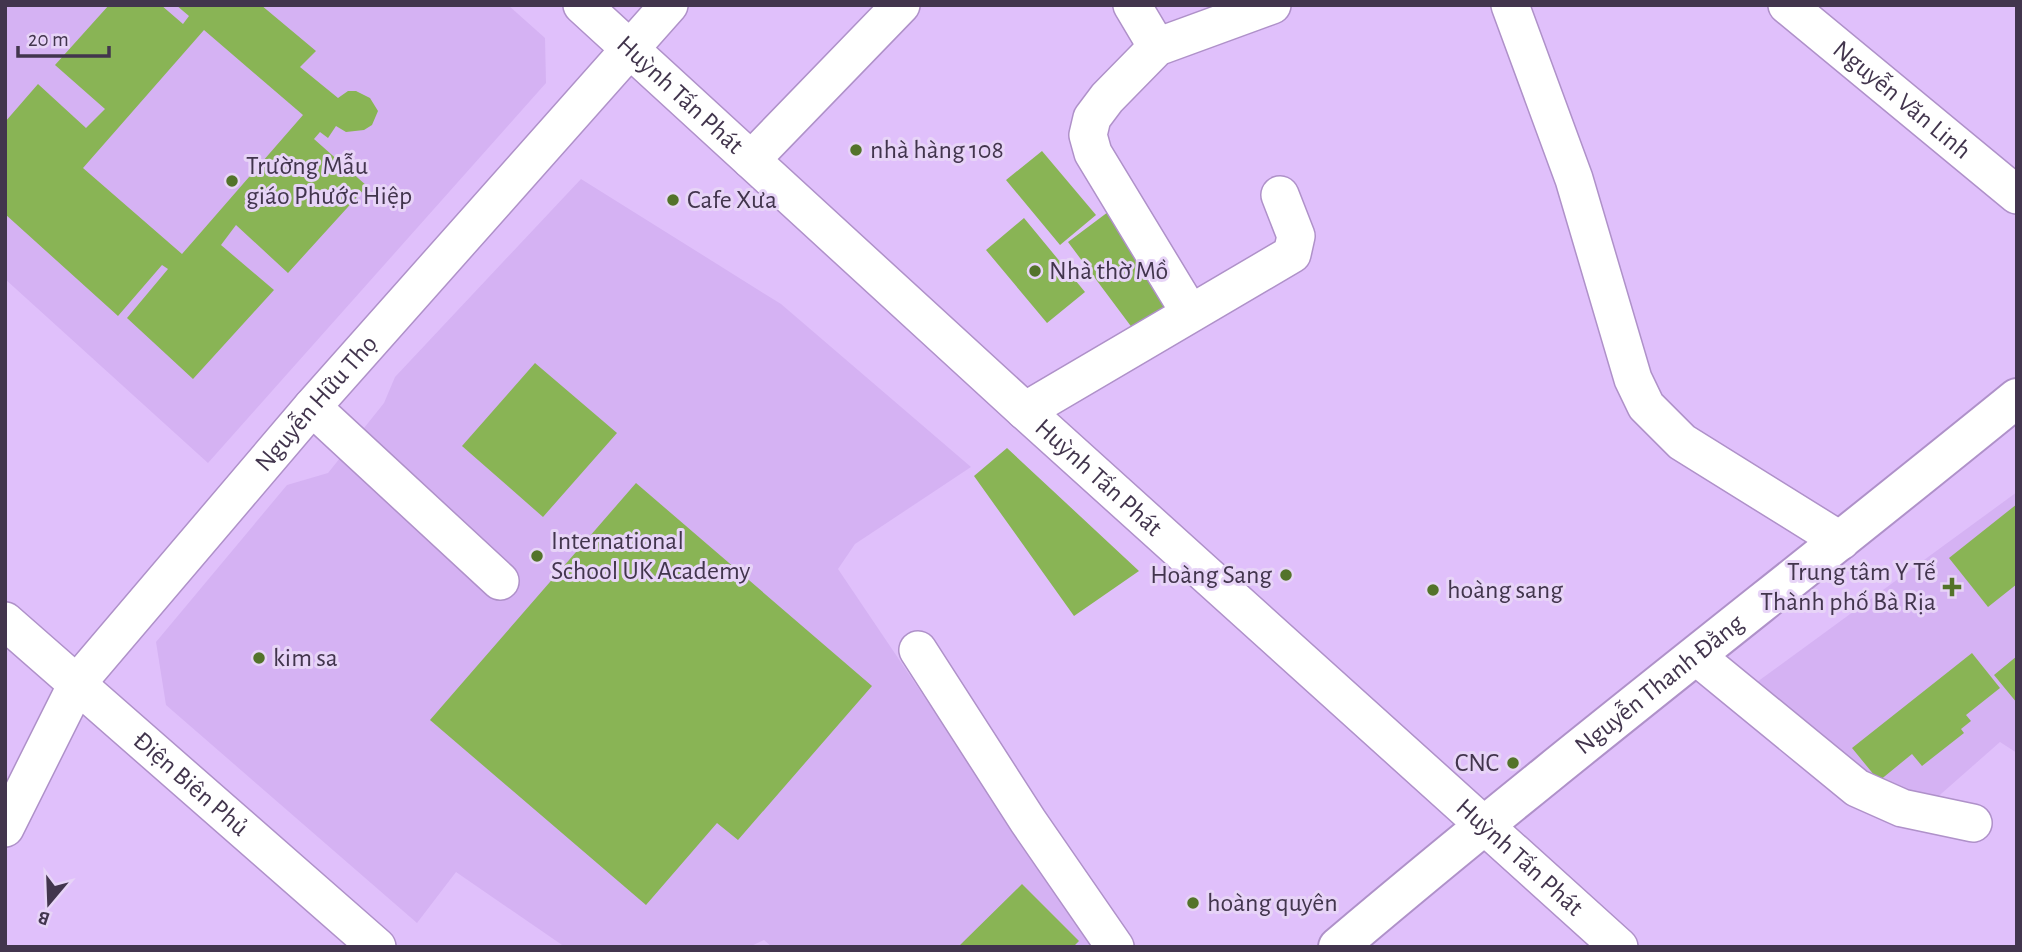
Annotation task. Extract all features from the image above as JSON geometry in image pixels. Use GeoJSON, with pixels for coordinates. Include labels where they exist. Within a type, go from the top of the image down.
{"type":"FeatureCollection","features":[{"type":"Feature","properties":{"kind":"main road","name":"Nguyễn Thanh Đằng"},"geometry":{"type":"LineString","coordinates":[[1338,947],[1483,824],[2017,398]]}},
{"type":"Feature","properties":{"kind":"street","name":"Huỳnh Tấn Phát"},"geometry":{"type":"LineString","coordinates":[[582,5],[1025,411],[1619,947]]}},
{"type":"Feature","properties":{"kind":"street","name":"Nguyễn Hữu Thọ"},"geometry":{"type":"LineString","coordinates":[[5,828],[78,682],[312,407],[669,5]]}},
{"type":"Feature","properties":{"kind":"street"},"geometry":{"type":"LineString","coordinates":[[751,160],[901,5]]}},
{"type":"Feature","properties":{"kind":"street"},"geometry":{"type":"LineString","coordinates":[[1132,5],[1157,47]]}},
{"type":"Feature","properties":{"kind":"street"},"geometry":{"type":"LineString","coordinates":[[1190,313],[1093,153],[1088,135],[1092,118],[1107,98],[1157,47],[1272,5]]}},
{"type":"Feature","properties":{"kind":"street"},"geometry":{"type":"LineString","coordinates":[[1510,5],[1574,179],[1633,379],[1646,406],[1682,442],[1841,541]]}},
{"type":"Feature","properties":{"kind":"street","name":"Nguyễn Văn Linh"},"geometry":{"type":"LineString","coordinates":[[1787,5],[2017,195]]}},
{"type":"Feature","properties":{"kind":"street"},"geometry":{"type":"LineString","coordinates":[[1025,411],[1292,254],[1296,236],[1280,195]]}},
{"type":"Feature","properties":{"kind":"street"},"geometry":{"type":"LineString","coordinates":[[312,407],[500,581]]}},
{"type":"Feature","properties":{"kind":"street","name":"Điện Biên Phủ"},"geometry":{"type":"LineString","coordinates":[[5,621],[78,682],[377,947]]}},
{"type":"Feature","properties":{"kind":"street"},"geometry":{"type":"LineString","coordinates":[[918,650],[1028,821],[1115,947]]}},
{"type":"Feature","properties":{"kind":"street"},"geometry":{"type":"LineString","coordinates":[[1696,656],[1857,788],[1902,808],[1973,823]]}},
{"type":"Feature","properties":{"kind":"shaded area","name":"Trường Mẫu giáo Phước Hiệp"},"geometry":{"type":"Polygon","coordinates":[[[9,5],[508,5],[545,38],[546,83],[208,463],[5,279],[5,10],[9,5]]]}},
{"type":"Feature","properties":{"kind":"shaded area","name":"International School UK Academy"},"geometry":{"type":"Polygon","coordinates":[[[581,179],[781,304],[971,467],[855,544],[838,569],[1091,944],[1088,947],[772,947],[764,940],[749,947],[565,947],[456,872],[417,923],[166,705],[156,642],[287,485],[328,473],[384,403],[395,377],[581,179]]]}},
{"type":"Feature","properties":{"kind":"shaded area","name":"Trung tâm Y Tế Thành phố Bà Rịa"},"geometry":{"type":"Polygon","coordinates":[[[2017,492],[2017,753],[2000,742],[1933,801],[1888,794],[1757,682],[2017,492]]]}},
{"type":"Feature","properties":{"kind":"building"},"geometry":{"type":"Polygon","coordinates":[[[109,5],[161,5],[183,24],[189,16],[176,5],[261,5],[316,51],[300,67],[338,98],[348,91],[356,91],[370,98],[378,111],[372,125],[364,130],[346,132],[336,126],[328,138],[320,132],[314,139],[367,186],[288,273],[236,225],[221,245],[274,290],[193,379],[127,318],[168,269],[162,265],[118,316],[5,214],[5,122],[38,84],[86,128],[105,109],[55,65],[109,5]],[[204,30],[83,168],[182,254],[303,115],[204,30]]]}},
{"type":"Feature","properties":{"kind":"building"},"geometry":{"type":"Polygon","coordinates":[[[1042,151],[1096,215],[1060,245],[1006,180],[1042,151]]]}},
{"type":"Feature","properties":{"kind":"building"},"geometry":{"type":"Polygon","coordinates":[[[1108,212],[1169,303],[1133,329],[1068,242],[1108,212]]]}},
{"type":"Feature","properties":{"kind":"building","name":"Nhà thờ Mồ"},"geometry":{"type":"Polygon","coordinates":[[[1024,218],[1085,292],[1047,323],[986,250],[1024,218]]]}},
{"type":"Feature","properties":{"kind":"building"},"geometry":{"type":"Polygon","coordinates":[[[535,363],[617,433],[543,517],[462,446],[535,363]]]}},
{"type":"Feature","properties":{"kind":"building"},"geometry":{"type":"Polygon","coordinates":[[[1007,448],[1139,571],[1074,616],[974,476],[1007,448]]]}},
{"type":"Feature","properties":{"kind":"building"},"geometry":{"type":"Polygon","coordinates":[[[636,483],[872,686],[738,840],[717,823],[646,905],[430,720],[636,483]]]}},
{"type":"Feature","properties":{"kind":"building"},"geometry":{"type":"Polygon","coordinates":[[[2017,504],[2017,584],[1988,607],[1949,558],[2017,504]]]}},
{"type":"Feature","properties":{"kind":"building"},"geometry":{"type":"Polygon","coordinates":[[[1972,653],[2000,688],[1966,715],[1971,721],[1961,729],[1964,733],[1922,766],[1912,754],[1879,781],[1852,748],[1972,653]]]}},
{"type":"Feature","properties":{"kind":"building"},"geometry":{"type":"Polygon","coordinates":[[[2017,656],[2017,703],[1994,675],[2017,656]]]}},
{"type":"Feature","properties":{"kind":"building"},"geometry":{"type":"Polygon","coordinates":[[[1022,884],[1079,941],[1073,947],[958,947],[1022,884]]]}},
{"type":"Feature","properties":{"kind":"place","name":"nhà hàng 108"},"geometry":{"type":"Point","coordinates":[856,150]}},
{"type":"Feature","properties":{"kind":"place","name":"Trường Mẫu giáo Phước Hiệp"},"geometry":{"type":"Point","coordinates":[232,181]}},
{"type":"Feature","properties":{"kind":"place","name":"Cafe Xưa"},"geometry":{"type":"Point","coordinates":[673,200]}},
{"type":"Feature","properties":{"kind":"place","name":"Nhà thờ Mồ"},"geometry":{"type":"Point","coordinates":[1035,271]}},
{"type":"Feature","properties":{"kind":"place","name":"International School UK Academy"},"geometry":{"type":"Point","coordinates":[537,556]}},
{"type":"Feature","properties":{"kind":"place","name":"Hoàng Sang"},"geometry":{"type":"Point","coordinates":[1286,575]}},
{"type":"Feature","properties":{"kind":"place","name":"Trung tâm Y Tế Thành phố Bà Rịa"},"geometry":{"type":"Point","coordinates":[1952,587]}},
{"type":"Feature","properties":{"kind":"place","name":"hoàng sang"},"geometry":{"type":"Point","coordinates":[1433,590]}},
{"type":"Feature","properties":{"kind":"place","name":"kim sa"},"geometry":{"type":"Point","coordinates":[259,658]}},
{"type":"Feature","properties":{"kind":"place","name":"CNC"},"geometry":{"type":"Point","coordinates":[1513,763]}},
{"type":"Feature","properties":{"kind":"place","name":"hoàng quyên"},"geometry":{"type":"Point","coordinates":[1193,903]}}]}
